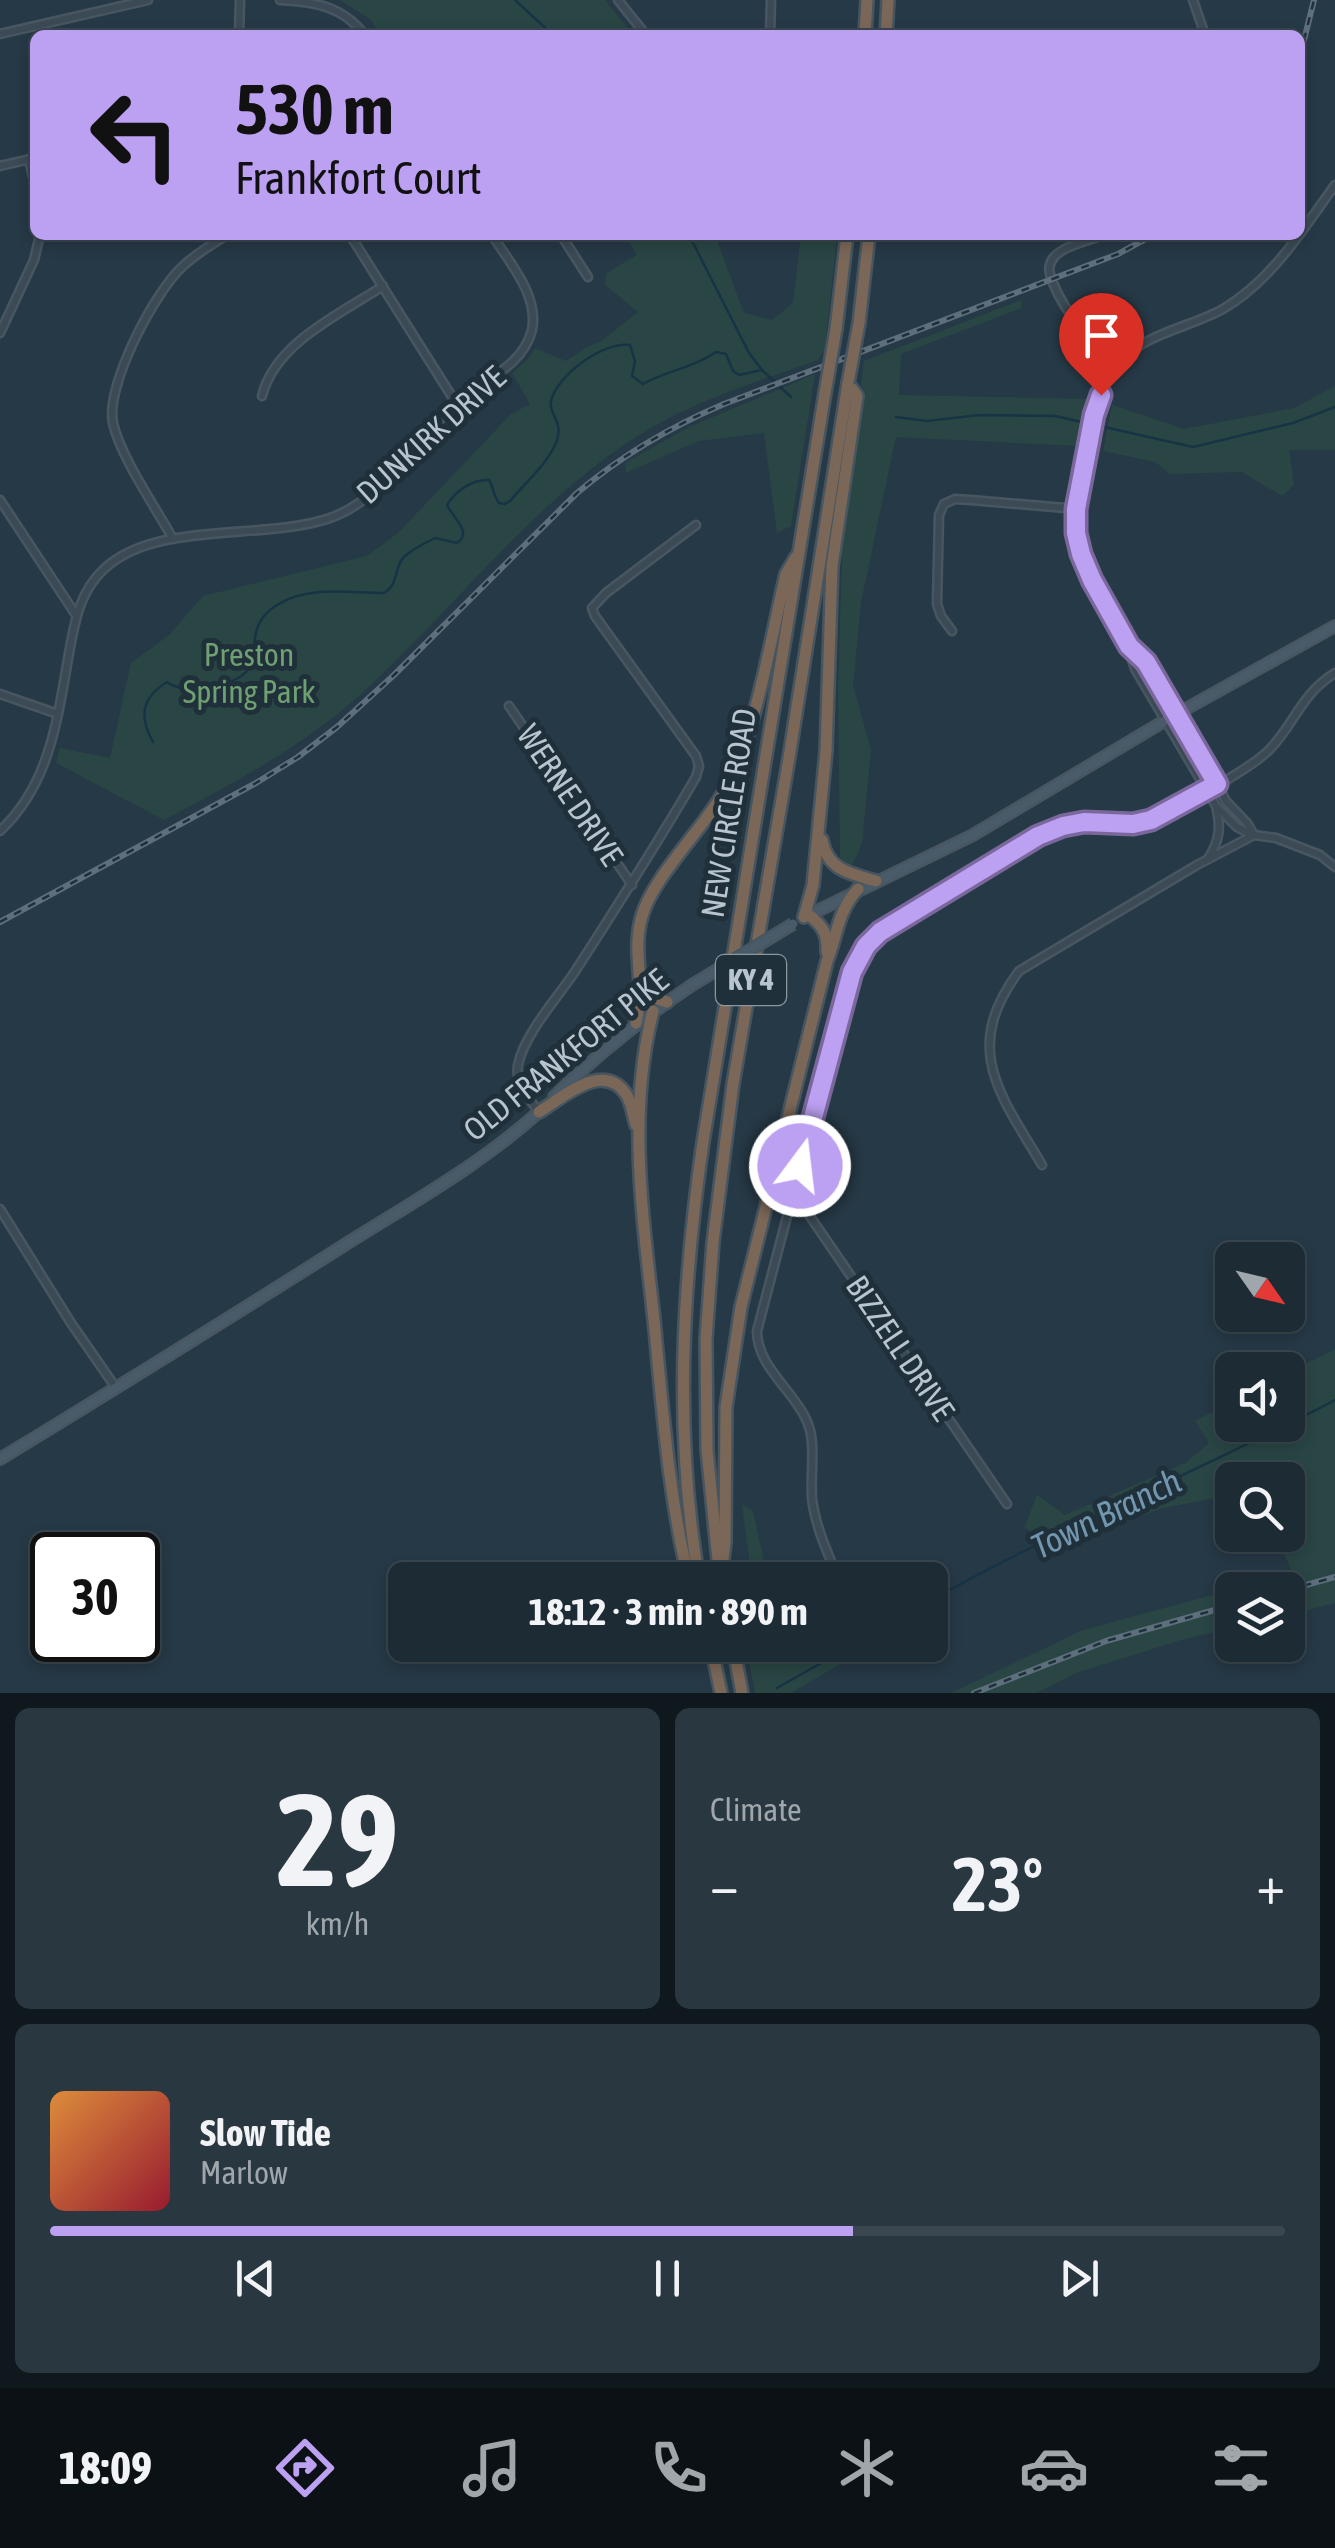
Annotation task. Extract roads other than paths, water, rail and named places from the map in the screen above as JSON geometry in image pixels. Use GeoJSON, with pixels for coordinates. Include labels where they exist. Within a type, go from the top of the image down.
{"type":"FeatureCollection","features":[{"type":"Feature","properties":{"kind":"highway"},"geometry":{"type":"LineString","coordinates":[[865,30],[866,0]]}},
{"type":"Feature","properties":{"kind":"highway"},"geometry":{"type":"LineString","coordinates":[[886,30],[888,0]]}},
{"type":"Feature","properties":{"kind":"highway","name":"NEW CIRCLE ROAD"},"geometry":{"type":"LineString","coordinates":[[696,1562],[688,1502],[683,1370],[689,1252],[703,1142],[801,549],[847,240]]}},
{"type":"Feature","properties":{"kind":"highway","name":"NEW CIRCLE ROAD"},"geometry":{"type":"LineString","coordinates":[[718,1562],[707,1450],[706,1339],[713,1242],[733,1084],[789,758],[868,240]]}},
{"type":"Feature","properties":{"kind":"highway"},"geometry":{"type":"LineString","coordinates":[[827,962],[826,935],[818,922],[802,919],[814,886],[826,750],[832,566],[857,396],[848,384]]}},
{"type":"Feature","properties":{"kind":"highway"},"geometry":{"type":"LineString","coordinates":[[636,1023],[640,997],[636,944],[644,907],[724,792],[753,714],[786,574],[801,549]]}},
{"type":"Feature","properties":{"kind":"highway"},"geometry":{"type":"LineString","coordinates":[[820,826],[830,861],[848,873],[876,880]]}},
{"type":"Feature","properties":{"kind":"highway"},"geometry":{"type":"LineString","coordinates":[[722,1562],[726,1406],[741,1307],[827,962],[842,911],[858,890]]}},
{"type":"Feature","properties":{"kind":"highway"},"geometry":{"type":"LineString","coordinates":[[639,977],[650,993],[667,1002]]}},
{"type":"Feature","properties":{"kind":"highway"},"geometry":{"type":"LineString","coordinates":[[653,1011],[642,1072],[639,1187],[667,1455],[686,1562]]}},
{"type":"Feature","properties":{"kind":"highway"},"geometry":{"type":"LineString","coordinates":[[539,1112],[588,1082],[611,1082],[625,1093],[640,1134]]}},
{"type":"Feature","properties":{"kind":"highway"},"geometry":{"type":"LineString","coordinates":[[715,1662],[721,1693]]}},
{"type":"Feature","properties":{"kind":"highway"},"geometry":{"type":"LineString","coordinates":[[736,1662],[742,1693]]}},
{"type":"Feature","properties":{"kind":"main road","name":"OLD FRANKFORT PIKE"},"geometry":{"type":"LineString","coordinates":[[0,1459],[484,1155],[539,1112],[607,1046],[692,985],[802,919],[973,835],[1166,720],[1335,626]]}},
{"type":"Feature","properties":{"kind":"street"},"geometry":{"type":"LineString","coordinates":[[0,34],[148,0]]}},
{"type":"Feature","properties":{"kind":"street"},"geometry":{"type":"LineString","coordinates":[[240,0],[240,30]]}},
{"type":"Feature","properties":{"kind":"street"},"geometry":{"type":"LineString","coordinates":[[280,0],[326,5],[360,30]]}},
{"type":"Feature","properties":{"kind":"street"},"geometry":{"type":"LineString","coordinates":[[618,0],[642,30]]}},
{"type":"Feature","properties":{"kind":"street"},"geometry":{"type":"LineString","coordinates":[[770,0],[770,30]]}},
{"type":"Feature","properties":{"kind":"street"},"geometry":{"type":"LineString","coordinates":[[1193,0],[1203,30]]}},
{"type":"Feature","properties":{"kind":"street"},"geometry":{"type":"LineString","coordinates":[[0,166],[30,159]]}},
{"type":"Feature","properties":{"kind":"street"},"geometry":{"type":"LineString","coordinates":[[1305,227],[1335,185]]}},
{"type":"Feature","properties":{"kind":"street"},"geometry":{"type":"LineString","coordinates":[[0,333],[34,260],[39,240]]}},
{"type":"Feature","properties":{"kind":"street"},"geometry":{"type":"LineString","coordinates":[[173,539],[118,442],[112,418],[113,395],[154,303],[169,281],[182,266],[220,240]]}},
{"type":"Feature","properties":{"kind":"street"},"geometry":{"type":"LineString","coordinates":[[353,240],[456,403]]}},
{"type":"Feature","properties":{"kind":"street","name":"DUNKIRK DRIVE"},"geometry":{"type":"LineString","coordinates":[[0,831],[21,809],[42,772],[58,714],[76,615],[92,582],[114,560],[129,551],[173,539],[290,527],[349,510],[374,491],[456,403],[517,357],[532,332],[532,310],[522,282],[495,240]]}},
{"type":"Feature","properties":{"kind":"street"},"geometry":{"type":"LineString","coordinates":[[564,240],[588,277]]}},
{"type":"Feature","properties":{"kind":"street"},"geometry":{"type":"LineString","coordinates":[[1090,240],[1062,251],[1050,262],[1049,269],[1061,302],[1076,325],[1119,364]]}},
{"type":"Feature","properties":{"kind":"street"},"geometry":{"type":"LineString","coordinates":[[1208,859],[1221,828],[1216,806],[1135,669],[1129,646],[1088,573],[1076,533],[1076,509],[1094,415],[1119,364],[1138,347],[1213,314],[1243,295],[1272,269],[1295,240]]}},
{"type":"Feature","properties":{"kind":"street"},"geometry":{"type":"LineString","coordinates":[[262,396],[266,380],[303,338],[383,286]]}},
{"type":"Feature","properties":{"kind":"street"},"geometry":{"type":"LineString","coordinates":[[0,500],[76,615]]}},
{"type":"Feature","properties":{"kind":"street"},"geometry":{"type":"LineString","coordinates":[[952,631],[940,616],[935,590],[939,515],[944,504],[971,500],[1076,509]]}},
{"type":"Feature","properties":{"kind":"street"},"geometry":{"type":"LineString","coordinates":[[539,1112],[521,1088],[521,1055],[632,884],[699,766],[696,756],[592,608],[606,593],[696,526]]}},
{"type":"Feature","properties":{"kind":"street"},"geometry":{"type":"LineString","coordinates":[[1129,646],[1146,662],[1226,801],[1254,835]]}},
{"type":"Feature","properties":{"kind":"street"},"geometry":{"type":"LineString","coordinates":[[832,1562],[814,1508],[807,1421],[757,1342],[760,1316],[793,1192],[852,972],[860,955],[874,936],[1056,828],[1084,822],[1133,824],[1151,820],[1217,784],[1270,749],[1313,689],[1335,674]]}},
{"type":"Feature","properties":{"kind":"street"},"geometry":{"type":"LineString","coordinates":[[0,694],[58,714]]}},
{"type":"Feature","properties":{"kind":"street","name":"WERNE DRIVE"},"geometry":{"type":"LineString","coordinates":[[509,706],[632,884]]}},
{"type":"Feature","properties":{"kind":"street"},"geometry":{"type":"LineString","coordinates":[[1216,806],[1237,827],[1320,855],[1335,867]]}},
{"type":"Feature","properties":{"kind":"street"},"geometry":{"type":"LineString","coordinates":[[1042,1165],[999,1093],[992,1071],[990,1035],[1004,991],[1019,971],[1254,835]]}},
{"type":"Feature","properties":{"kind":"street","name":"BIZZELL DRIVE"},"geometry":{"type":"LineString","coordinates":[[793,1192],[1008,1504]]}},
{"type":"Feature","properties":{"kind":"street"},"geometry":{"type":"LineString","coordinates":[[0,1209],[116,1389]]}},
{"type":"Feature","properties":{"kind":"waterway"},"geometry":{"type":"LineString","coordinates":[[515,0],[548,30]]}},
{"type":"Feature","properties":{"kind":"waterway"},"geometry":{"type":"LineString","coordinates":[[692,240],[749,353],[791,397]]}},
{"type":"Feature","properties":{"kind":"waterway"},"geometry":{"type":"LineString","coordinates":[[153,742],[144,716],[147,701],[158,688],[167,682],[180,687],[204,687],[243,675],[250,665],[257,629],[263,617],[277,605],[315,592],[384,593],[392,585],[401,561],[411,551],[435,538],[457,543],[461,539],[462,530],[447,505],[460,491],[489,480],[499,503],[511,500],[555,445],[559,430],[551,406],[555,391],[572,371],[595,354],[630,345],[635,361],[632,376],[643,384],[716,352],[726,354],[739,375],[762,370]]}},
{"type":"Feature","properties":{"kind":"waterway"},"geometry":{"type":"LineString","coordinates":[[896,417],[927,421],[980,415],[1055,416],[1193,447],[1293,423],[1335,407]]}},
{"type":"Feature","properties":{"kind":"waterway","name":"Town Branch"},"geometry":{"type":"LineString","coordinates":[[948,1591],[1335,1400]]}},
{"type":"Feature","properties":{"kind":"waterway","name":"Town Branch"},"geometry":{"type":"LineString","coordinates":[[777,1688],[823,1662]]}},
{"type":"Feature","properties":{"kind":"railway"},"geometry":{"type":"LineString","coordinates":[[1305,36],[1314,0]]}},
{"type":"Feature","properties":{"kind":"railway"},"geometry":{"type":"LineString","coordinates":[[0,922],[298,757],[394,675],[577,493],[647,443],[724,404],[1118,254],[1144,240]]}},
{"type":"Feature","properties":{"kind":"railway"},"geometry":{"type":"LineString","coordinates":[[1305,1585],[1335,1577]]}},
{"type":"Feature","properties":{"kind":"railway"},"geometry":{"type":"LineString","coordinates":[[974,1693],[1106,1641],[1215,1610]]}},
{"type":"Feature","properties":{"kind":"park label","name":"Preston Spring Park"},"geometry":{"type":"Point","coordinates":[249,674]}}]}
